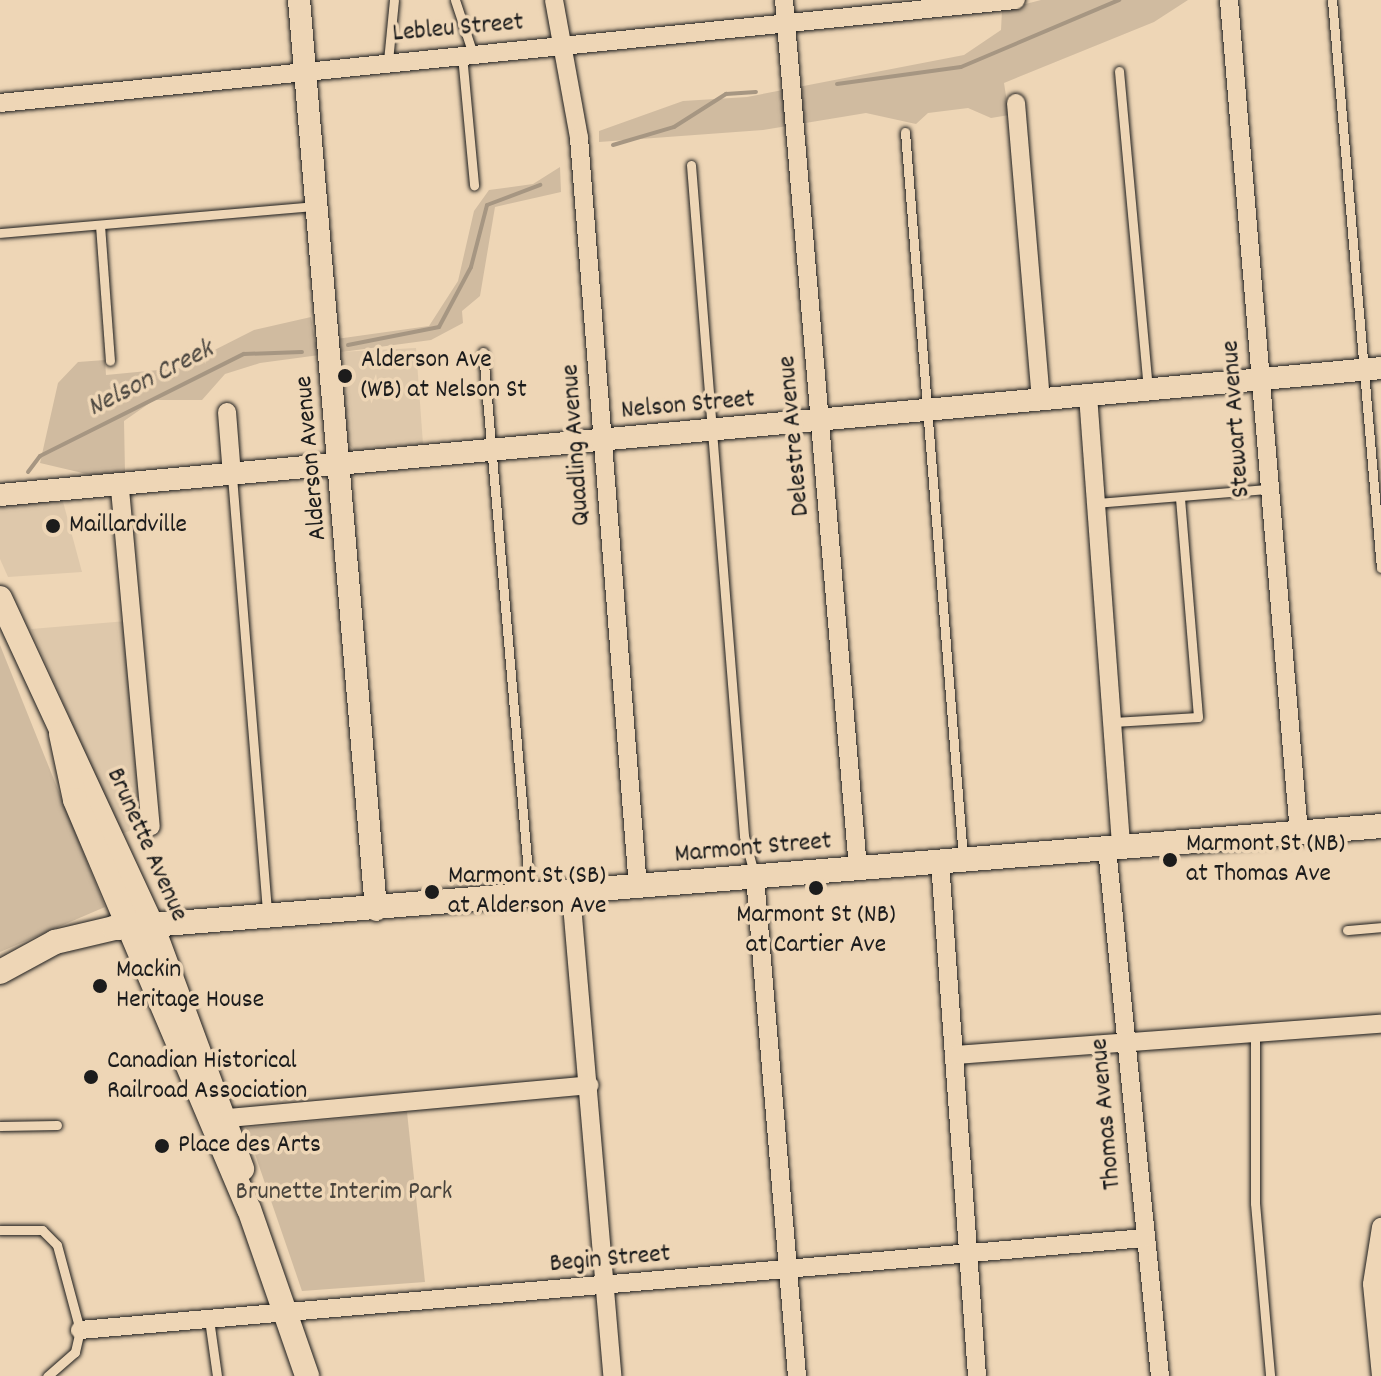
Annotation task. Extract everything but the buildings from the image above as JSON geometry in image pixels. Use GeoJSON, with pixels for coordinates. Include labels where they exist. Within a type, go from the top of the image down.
{"type":"FeatureCollection","features":[{"type":"Feature","properties":{"kind":"main road","name":"Brunette Avenue"},"geometry":{"type":"LineString","coordinates":[[0,598],[61,734],[75,800],[141,928],[229,1118],[249,1209]]}},
{"type":"Feature","properties":{"kind":"main road","name":"Marmont Street"},"geometry":{"type":"LineString","coordinates":[[0,972],[71,937],[141,928],[268,921],[858,868],[1381,826]]}},
{"type":"Feature","properties":{"kind":"main road","name":"Brunette Avenue"},"geometry":{"type":"LineString","coordinates":[[141,928],[249,1209],[307,1376]]}},
{"type":"Feature","properties":{"kind":"street","name":"Alderson Avenue"},"geometry":{"type":"LineString","coordinates":[[299,0],[341,467],[376,910]]}},
{"type":"Feature","properties":{"kind":"street","name":"Quadling Avenue"},"geometry":{"type":"LineString","coordinates":[[554,0],[579,138],[638,887]]}},
{"type":"Feature","properties":{"kind":"street","name":"Delestre Avenue"},"geometry":{"type":"LineString","coordinates":[[784,0],[858,868]]}},
{"type":"Feature","properties":{"kind":"street","name":"Lebleu Street"},"geometry":{"type":"LineString","coordinates":[[0,103],[388,61],[563,46],[912,5],[1016,0]]}},
{"type":"Feature","properties":{"kind":"street","name":"Stewart Avenue"},"geometry":{"type":"LineString","coordinates":[[1229,0],[1299,833]]}},
{"type":"Feature","properties":{"kind":"street"},"geometry":{"type":"LineString","coordinates":[[1016,103],[1041,399]]}},
{"type":"Feature","properties":{"kind":"street","name":"Nelson Street"},"geometry":{"type":"LineString","coordinates":[[0,495],[120,489],[1373,369]]}},
{"type":"Feature","properties":{"kind":"street","name":"Thomas Avenue"},"geometry":{"type":"LineString","coordinates":[[1088,395],[1113,722],[1114,847],[1127,1041],[1160,1376]]}},
{"type":"Feature","properties":{"kind":"street"},"geometry":{"type":"LineString","coordinates":[[227,412],[232,476]]}},
{"type":"Feature","properties":{"kind":"street"},"geometry":{"type":"LineString","coordinates":[[120,489],[151,827]]}},
{"type":"Feature","properties":{"kind":"street"},"geometry":{"type":"LineString","coordinates":[[952,861],[954,1055],[977,1376]]}},
{"type":"Feature","properties":{"kind":"street"},"geometry":{"type":"LineString","coordinates":[[755,877],[797,1376]]}},
{"type":"Feature","properties":{"kind":"street"},"geometry":{"type":"LineString","coordinates":[[571,893],[612,1376]]}},
{"type":"Feature","properties":{"kind":"street"},"geometry":{"type":"LineString","coordinates":[[954,1055],[1255,1030],[1381,1024]]}},
{"type":"Feature","properties":{"kind":"street"},"geometry":{"type":"LineString","coordinates":[[229,1118],[589,1085]]}},
{"type":"Feature","properties":{"kind":"street"},"geometry":{"type":"LineString","coordinates":[[1381,1227],[1372,1284],[1381,1376]]}},
{"type":"Feature","properties":{"kind":"street","name":"Begin Street"},"geometry":{"type":"LineString","coordinates":[[80,1330],[1145,1238]]}},
{"type":"Feature","properties":{"kind":"lane"},"geometry":{"type":"LineString","coordinates":[[388,61],[394,0]]}},
{"type":"Feature","properties":{"kind":"lane"},"geometry":{"type":"LineString","coordinates":[[455,0],[468,55],[474,185]]}},
{"type":"Feature","properties":{"kind":"lane"},"geometry":{"type":"LineString","coordinates":[[1332,0],[1373,369],[1381,568]]}},
{"type":"Feature","properties":{"kind":"lane"},"geometry":{"type":"LineString","coordinates":[[1119,71],[1148,389]]}},
{"type":"Feature","properties":{"kind":"lane"},"geometry":{"type":"LineString","coordinates":[[905,132],[927,412],[952,861]]}},
{"type":"Feature","properties":{"kind":"lane"},"geometry":{"type":"LineString","coordinates":[[691,165],[744,836],[755,877]]}},
{"type":"Feature","properties":{"kind":"lane"},"geometry":{"type":"LineString","coordinates":[[0,233],[317,206]]}},
{"type":"Feature","properties":{"kind":"lane"},"geometry":{"type":"LineString","coordinates":[[100,225],[110,361]]}},
{"type":"Feature","properties":{"kind":"lane"},"geometry":{"type":"LineString","coordinates":[[483,352],[530,897]]}},
{"type":"Feature","properties":{"kind":"lane"},"geometry":{"type":"LineString","coordinates":[[232,476],[268,921]]}},
{"type":"Feature","properties":{"kind":"lane"},"geometry":{"type":"LineString","coordinates":[[1096,503],[1268,489]]}},
{"type":"Feature","properties":{"kind":"lane"},"geometry":{"type":"LineString","coordinates":[[1113,722],[1198,717],[1180,498]]}},
{"type":"Feature","properties":{"kind":"lane"},"geometry":{"type":"LineString","coordinates":[[1347,930],[1381,927]]}},
{"type":"Feature","properties":{"kind":"lane"},"geometry":{"type":"LineString","coordinates":[[1255,1030],[1255,1203],[1270,1376]]}},
{"type":"Feature","properties":{"kind":"lane"},"geometry":{"type":"LineString","coordinates":[[0,1126],[57,1125]]}},
{"type":"Feature","properties":{"kind":"lane"},"geometry":{"type":"LineString","coordinates":[[0,1230],[42,1230],[57,1245],[80,1330],[75,1352],[47,1376]]}},
{"type":"Feature","properties":{"kind":"lane"},"geometry":{"type":"LineString","coordinates":[[209,1319],[217,1376]]}},
{"type":"Feature","properties":{"kind":"shaded area"},"geometry":{"type":"Polygon","coordinates":[[[416,348],[423,444],[355,451],[348,443],[339,352],[416,348]]]}},
{"type":"Feature","properties":{"kind":"shaded area"},"geometry":{"type":"Polygon","coordinates":[[[62,498],[82,572],[8,577],[0,559],[0,504],[62,498]]]}},
{"type":"Feature","properties":{"kind":"shaded area"},"geometry":{"type":"Polygon","coordinates":[[[127,621],[141,805],[132,830],[121,834],[31,629],[127,621]]]}},
{"type":"Feature","properties":{"kind":"green space"},"geometry":{"type":"Polygon","coordinates":[[[1041,0],[1188,0],[1154,22],[1004,83],[1009,115],[991,118],[968,108],[928,113],[916,124],[866,113],[763,130],[599,142],[599,131],[683,101],[747,97],[964,55],[1001,30],[1002,10],[1041,0]]]}},
{"type":"Feature","properties":{"kind":"green space"},"geometry":{"type":"Polygon","coordinates":[[[560,167],[561,192],[495,207],[480,296],[462,311],[463,323],[431,340],[260,363],[225,374],[202,400],[154,400],[124,421],[125,472],[91,475],[40,463],[58,383],[78,362],[105,360],[106,375],[179,368],[254,330],[311,317],[315,342],[429,326],[458,281],[474,211],[489,190],[533,184],[560,167]]]}},
{"type":"Feature","properties":{"kind":"green space"},"geometry":{"type":"Polygon","coordinates":[[[0,645],[105,907],[0,952],[0,645]]]}},
{"type":"Feature","properties":{"kind":"green space","name":"Brunette Interim Park"},"geometry":{"type":"Polygon","coordinates":[[[407,1112],[425,1282],[302,1291],[246,1128],[407,1112]]]}},
{"type":"Feature","properties":{"kind":"waterway","name":"Nelson Creek"},"geometry":{"type":"LineString","coordinates":[[837,84],[961,67],[1119,0]]}},
{"type":"Feature","properties":{"kind":"waterway","name":"Nelson Creek"},"geometry":{"type":"LineString","coordinates":[[613,145],[674,127],[726,94],[756,92]]}},
{"type":"Feature","properties":{"kind":"waterway","name":"Nelson Creek"},"geometry":{"type":"LineString","coordinates":[[348,345],[439,327],[471,267],[487,205],[540,185]]}},
{"type":"Feature","properties":{"kind":"waterway","name":"Nelson Creek"},"geometry":{"type":"LineString","coordinates":[[28,472],[40,456],[244,354],[302,352]]}},
{"type":"Feature","properties":{"kind":"place","name":"Alderson Ave (WB) at Nelson St"},"geometry":{"type":"Point","coordinates":[345,376]}},
{"type":"Feature","properties":{"kind":"place","name":"Maillardville"},"geometry":{"type":"Point","coordinates":[53,526]}},
{"type":"Feature","properties":{"kind":"place","name":"Marmont St (NB) at Thomas Ave"},"geometry":{"type":"Point","coordinates":[1170,860]}},
{"type":"Feature","properties":{"kind":"place","name":"Marmont St (NB) at Cartier Ave"},"geometry":{"type":"Point","coordinates":[816,888]}},
{"type":"Feature","properties":{"kind":"place","name":"Marmont St (SB) at Alderson Ave"},"geometry":{"type":"Point","coordinates":[432,892]}},
{"type":"Feature","properties":{"kind":"place","name":"Mackin Heritage House"},"geometry":{"type":"Point","coordinates":[100,986]}},
{"type":"Feature","properties":{"kind":"place","name":"Canadian Historical Railroad Association"},"geometry":{"type":"Point","coordinates":[91,1077]}},
{"type":"Feature","properties":{"kind":"place","name":"Place des Arts"},"geometry":{"type":"Point","coordinates":[162,1146]}}]}
